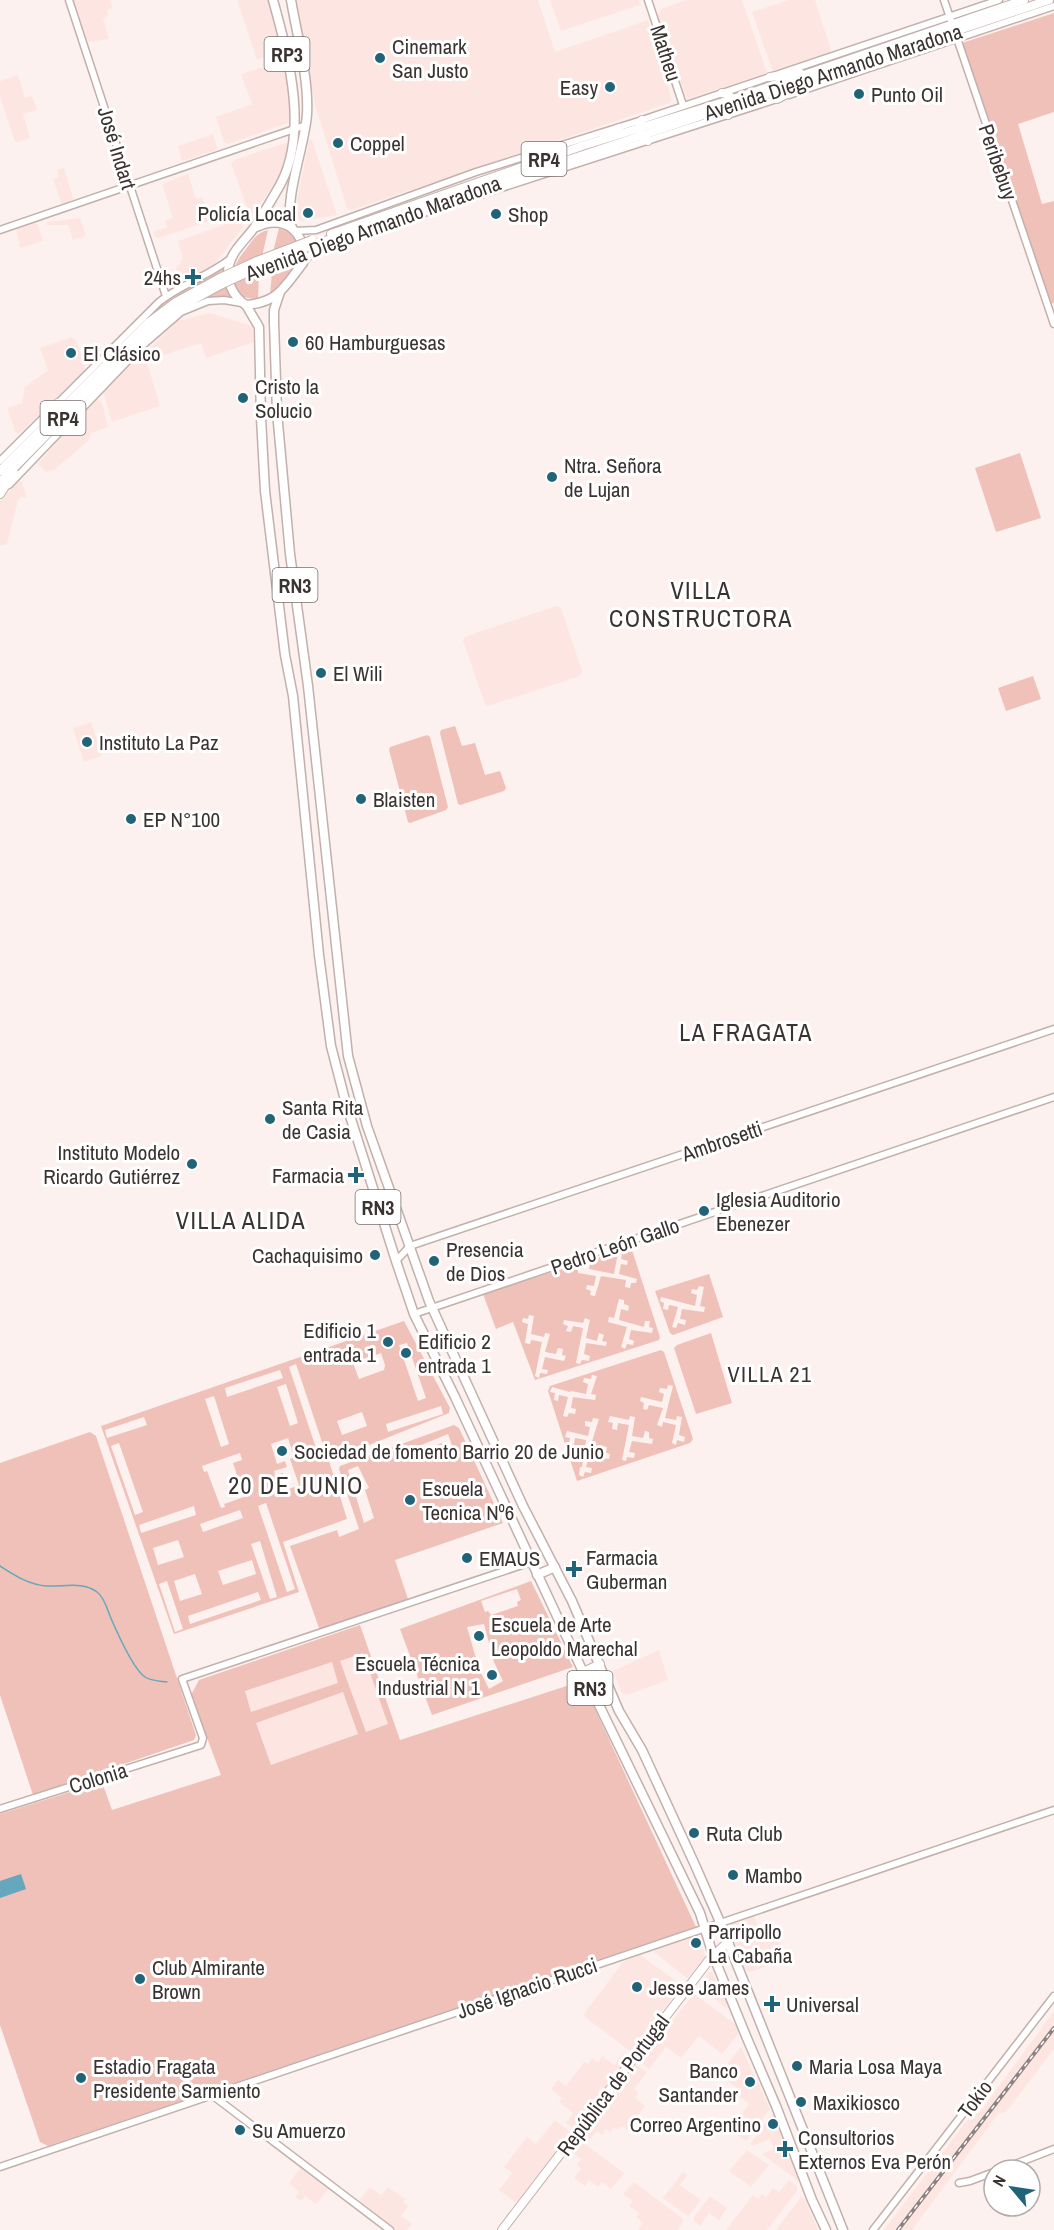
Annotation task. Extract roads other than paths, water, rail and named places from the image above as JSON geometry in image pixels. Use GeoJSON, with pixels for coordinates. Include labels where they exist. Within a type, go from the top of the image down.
{"type":"FeatureCollection","features":[{"type":"Feature","properties":{"kind":"highway","name":"RP3"},"geometry":{"type":"LineString","coordinates":[[254,228],[288,170],[293,148],[294,110],[287,53],[273,0]]}},
{"type":"Feature","properties":{"kind":"highway","name":"RP3"},"geometry":{"type":"LineString","coordinates":[[291,0],[306,98],[306,125],[290,200],[289,217],[294,229]]}},
{"type":"Feature","properties":{"kind":"highway"},"geometry":{"type":"LineString","coordinates":[[231,259],[254,228],[279,222],[294,229],[304,246],[303,263]]}},
{"type":"Feature","properties":{"kind":"highway","name":"RN3"},"geometry":{"type":"LineString","coordinates":[[231,259],[228,274],[230,282],[236,296],[245,304],[259,327],[265,491],[292,696],[319,955],[331,1046],[345,1100],[414,1314],[706,1928],[714,1955],[826,2230]]}},
{"type":"Feature","properties":{"kind":"highway","name":"RN3"},"geometry":{"type":"LineString","coordinates":[[245,304],[268,301],[280,292],[303,263]]}},
{"type":"Feature","properties":{"kind":"highway","name":"RN3"},"geometry":{"type":"LineString","coordinates":[[280,292],[273,322],[283,484],[348,1056],[374,1150],[378,1154],[432,1308],[523,1506],[555,1567],[619,1711],[646,1760],[720,1922],[843,2230]]}},
{"type":"Feature","properties":{"kind":"highway"},"geometry":{"type":"LineString","coordinates":[[537,1575],[555,1567]]}},
{"type":"Feature","properties":{"kind":"main road","name":"Avenida Diego Armando Maradona"},"geometry":{"type":"LineString","coordinates":[[953,28],[1024,0]]}},
{"type":"Feature","properties":{"kind":"main road","name":"Avenida Diego Armando Maradona"},"geometry":{"type":"LineString","coordinates":[[312,242],[517,176],[643,131],[953,28],[1048,0]]}},
{"type":"Feature","properties":{"kind":"main road"},"geometry":{"type":"LineString","coordinates":[[770,76],[818,74]]}},
{"type":"Feature","properties":{"kind":"main road"},"geometry":{"type":"LineString","coordinates":[[777,99],[818,74]]}},
{"type":"Feature","properties":{"kind":"main road"},"geometry":{"type":"LineString","coordinates":[[722,93],[733,102],[733,109],[728,115]]}},
{"type":"Feature","properties":{"kind":"main road"},"geometry":{"type":"LineString","coordinates":[[582,146],[619,128]]}},
{"type":"Feature","properties":{"kind":"main road","name":"Avenida Diego Armando Maradona"},"geometry":{"type":"LineString","coordinates":[[0,471],[148,323],[176,302],[312,242],[582,146],[643,131]]}},
{"type":"Feature","properties":{"kind":"main road"},"geometry":{"type":"LineString","coordinates":[[517,176],[557,171]]}},
{"type":"Feature","properties":{"kind":"main road","name":"Avenida Diego Armando Maradona"},"geometry":{"type":"LineString","coordinates":[[0,482],[149,331],[186,303],[221,281]]}},
{"type":"Feature","properties":{"kind":"main road"},"geometry":{"type":"LineString","coordinates":[[26,436],[48,423],[58,403]]}},
{"type":"Feature","properties":{"kind":"main road"},"geometry":{"type":"LineString","coordinates":[[0,494],[27,455]]}},
{"type":"Feature","properties":{"kind":"main road"},"geometry":{"type":"LineString","coordinates":[[583,1672],[600,1664]]}},
{"type":"Feature","properties":{"kind":"main road","name":"República de Portugal"},"geometry":{"type":"LineString","coordinates":[[502,2230],[714,1955],[727,1943]]}},
{"type":"Feature","properties":{"kind":"street","name":"José Indart"},"geometry":{"type":"LineString","coordinates":[[69,0],[166,296]]}},
{"type":"Feature","properties":{"kind":"street","name":"Matheu"},"geometry":{"type":"LineString","coordinates":[[648,0],[683,105]]}},
{"type":"Feature","properties":{"kind":"street","name":"Peribebuy"},"geometry":{"type":"LineString","coordinates":[[944,0],[1054,324]]}},
{"type":"Feature","properties":{"kind":"street","name":"Avenida Diego Armando Maradona"},"geometry":{"type":"LineString","coordinates":[[294,229],[316,230],[476,172],[619,128],[643,131],[728,115],[777,99],[953,28],[999,0]]}},
{"type":"Feature","properties":{"kind":"street","name":"Avenida Diego Armando Maradona"},"geometry":{"type":"LineString","coordinates":[[303,263],[311,254],[328,244],[557,171],[643,131],[683,105],[770,76],[953,28],[1054,6]]}},
{"type":"Feature","properties":{"kind":"street"},"geometry":{"type":"LineString","coordinates":[[0,230],[306,125]]}},
{"type":"Feature","properties":{"kind":"street","name":"Avenida Diego Armando Maradona"},"geometry":{"type":"LineString","coordinates":[[0,461],[166,296],[211,273],[231,259]]}},
{"type":"Feature","properties":{"kind":"street","name":"Avenida Diego Armando Maradona"},"geometry":{"type":"LineString","coordinates":[[0,494],[143,345],[181,312],[208,301],[224,300],[245,304]]}},
{"type":"Feature","properties":{"kind":"street","name":"Ambrosetti"},"geometry":{"type":"LineString","coordinates":[[396,1261],[410,1246],[1054,1029]]}},
{"type":"Feature","properties":{"kind":"street","name":"Pedro León Gallo"},"geometry":{"type":"LineString","coordinates":[[414,1314],[1054,1097]]}},
{"type":"Feature","properties":{"kind":"street","name":"Colonia"},"geometry":{"type":"LineString","coordinates":[[0,1809],[201,1745],[203,1738],[182,1679],[531,1562]]}},
{"type":"Feature","properties":{"kind":"street","name":"José Ignacio Rucci"},"geometry":{"type":"LineString","coordinates":[[0,2167],[1054,1810]]}},
{"type":"Feature","properties":{"kind":"street","name":"Tokio"},"geometry":{"type":"LineString","coordinates":[[873,2230],[1054,1996]]}},
{"type":"Feature","properties":{"kind":"street"},"geometry":{"type":"LineString","coordinates":[[212,2095],[390,2230]]}},
{"type":"Feature","properties":{"kind":"street"},"geometry":{"type":"LineString","coordinates":[[1031,2158],[1054,2149]]}},
{"type":"Feature","properties":{"kind":"street"},"geometry":{"type":"LineString","coordinates":[[959,2183],[982,2176]]}},
{"type":"Feature","properties":{"kind":"water"},"geometry":{"type":"Polygon","coordinates":[[[21,1874],[26,1889],[0,1898],[0,1881],[21,1874]]]}},
{"type":"Feature","properties":{"kind":"waterway"},"geometry":{"type":"LineString","coordinates":[[0,1566],[34,1584],[79,1586],[97,1592],[103,1600],[125,1649],[140,1673],[150,1679],[167,1682]]}},
{"type":"Feature","properties":{"kind":"railway"},"geometry":{"type":"LineString","coordinates":[[898,2230],[1054,2028]]}},
{"type":"Feature","properties":{"kind":"place","name":"Cinemark San Justo"},"geometry":{"type":"Point","coordinates":[380,58]}},
{"type":"Feature","properties":{"kind":"place","name":"Easy"},"geometry":{"type":"Point","coordinates":[610,87]}},
{"type":"Feature","properties":{"kind":"place","name":"Punto Oil"},"geometry":{"type":"Point","coordinates":[859,94]}},
{"type":"Feature","properties":{"kind":"place","name":"Coppel"},"geometry":{"type":"Point","coordinates":[338,143]}},
{"type":"Feature","properties":{"kind":"place","name":"Policía Local"},"geometry":{"type":"Point","coordinates":[308,213]}},
{"type":"Feature","properties":{"kind":"place","name":"Shop"},"geometry":{"type":"Point","coordinates":[496,214]}},
{"type":"Feature","properties":{"kind":"place","name":"24hs"},"geometry":{"type":"Point","coordinates":[193,277]}},
{"type":"Feature","properties":{"kind":"place","name":"60 Hamburguesas"},"geometry":{"type":"Point","coordinates":[293,342]}},
{"type":"Feature","properties":{"kind":"place","name":"El Clásico"},"geometry":{"type":"Point","coordinates":[71,353]}},
{"type":"Feature","properties":{"kind":"place","name":"Cristo la Solucio"},"geometry":{"type":"Point","coordinates":[243,398]}},
{"type":"Feature","properties":{"kind":"place","name":"Ntra. Señora de Lujan"},"geometry":{"type":"Point","coordinates":[552,477]}},
{"type":"Feature","properties":{"kind":"place","name":"El Wili"},"geometry":{"type":"Point","coordinates":[321,673]}},
{"type":"Feature","properties":{"kind":"place","name":"Instituto La Paz"},"geometry":{"type":"Point","coordinates":[87,742]}},
{"type":"Feature","properties":{"kind":"place","name":"Blaisten"},"geometry":{"type":"Point","coordinates":[361,799]}},
{"type":"Feature","properties":{"kind":"place","name":"EP N°100"},"geometry":{"type":"Point","coordinates":[131,819]}},
{"type":"Feature","properties":{"kind":"place","name":"Santa Rita de Casia"},"geometry":{"type":"Point","coordinates":[270,1119]}},
{"type":"Feature","properties":{"kind":"place","name":"Instituto Modelo Ricardo Gutiérrez"},"geometry":{"type":"Point","coordinates":[192,1164]}},
{"type":"Feature","properties":{"kind":"place","name":"Farmacia"},"geometry":{"type":"Point","coordinates":[356,1175]}},
{"type":"Feature","properties":{"kind":"place","name":"Iglesia Auditorio Ebenezer"},"geometry":{"type":"Point","coordinates":[704,1211]}},
{"type":"Feature","properties":{"kind":"place","name":"Cachaquisimo"},"geometry":{"type":"Point","coordinates":[375,1255]}},
{"type":"Feature","properties":{"kind":"place","name":"Presencia de Dios"},"geometry":{"type":"Point","coordinates":[434,1261]}},
{"type":"Feature","properties":{"kind":"place","name":"Edificio 1 entrada 1"},"geometry":{"type":"Point","coordinates":[388,1342]}},
{"type":"Feature","properties":{"kind":"place","name":"Edificio 2 entrada 1"},"geometry":{"type":"Point","coordinates":[406,1353]}},
{"type":"Feature","properties":{"kind":"place","name":"Sociedad de fomento Barrio 20 de Junio"},"geometry":{"type":"Point","coordinates":[282,1451]}},
{"type":"Feature","properties":{"kind":"place","name":"Escuela Tecnica Nº6"},"geometry":{"type":"Point","coordinates":[410,1500]}},
{"type":"Feature","properties":{"kind":"place","name":"EMAUS"},"geometry":{"type":"Point","coordinates":[467,1558]}},
{"type":"Feature","properties":{"kind":"place","name":"Farmacia Guberman"},"geometry":{"type":"Point","coordinates":[574,1569]}},
{"type":"Feature","properties":{"kind":"place","name":"Escuela de Arte Leopoldo Marechal"},"geometry":{"type":"Point","coordinates":[479,1636]}},
{"type":"Feature","properties":{"kind":"place","name":"Escuela Técnica Industrial N 1"},"geometry":{"type":"Point","coordinates":[492,1675]}},
{"type":"Feature","properties":{"kind":"place","name":"Ruta Club"},"geometry":{"type":"Point","coordinates":[694,1833]}},
{"type":"Feature","properties":{"kind":"place","name":"Mambo"},"geometry":{"type":"Point","coordinates":[733,1875]}},
{"type":"Feature","properties":{"kind":"place","name":"Parripollo La Cabaña"},"geometry":{"type":"Point","coordinates":[696,1943]}},
{"type":"Feature","properties":{"kind":"place","name":"Club Almirante Brown"},"geometry":{"type":"Point","coordinates":[140,1979]}},
{"type":"Feature","properties":{"kind":"place","name":"Jesse James"},"geometry":{"type":"Point","coordinates":[637,1987]}},
{"type":"Feature","properties":{"kind":"place","name":"Universal"},"geometry":{"type":"Point","coordinates":[772,2004]}},
{"type":"Feature","properties":{"kind":"place","name":"Maria Losa Maya"},"geometry":{"type":"Point","coordinates":[797,2066]}},
{"type":"Feature","properties":{"kind":"place","name":"Estadio Fragata Presidente Sarmiento"},"geometry":{"type":"Point","coordinates":[81,2078]}},
{"type":"Feature","properties":{"kind":"place","name":"Banco Santander"},"geometry":{"type":"Point","coordinates":[750,2082]}},
{"type":"Feature","properties":{"kind":"place","name":"Maxikiosco"},"geometry":{"type":"Point","coordinates":[801,2102]}},
{"type":"Feature","properties":{"kind":"place","name":"Correo Argentino"},"geometry":{"type":"Point","coordinates":[773,2124]}},
{"type":"Feature","properties":{"kind":"place","name":"Su Amuerzo"},"geometry":{"type":"Point","coordinates":[240,2130]}},
{"type":"Feature","properties":{"kind":"place","name":"Consultorios Externos Eva Perón"},"geometry":{"type":"Point","coordinates":[785,2149]}},
{"type":"Feature","properties":{"kind":"district","name":"VILLA CONSTRUCTORA"},"geometry":{"type":"Point","coordinates":[701,604]}},
{"type":"Feature","properties":{"kind":"district","name":"LA FRAGATA"},"geometry":{"type":"Point","coordinates":[746,1032]}},
{"type":"Feature","properties":{"kind":"district","name":"VILLA ALIDA"},"geometry":{"type":"Point","coordinates":[241,1220]}},
{"type":"Feature","properties":{"kind":"district","name":"VILLA 21"},"geometry":{"type":"Point","coordinates":[770,1374]}},
{"type":"Feature","properties":{"kind":"district","name":"20 DE JUNIO"},"geometry":{"type":"Point","coordinates":[296,1485]}}]}
